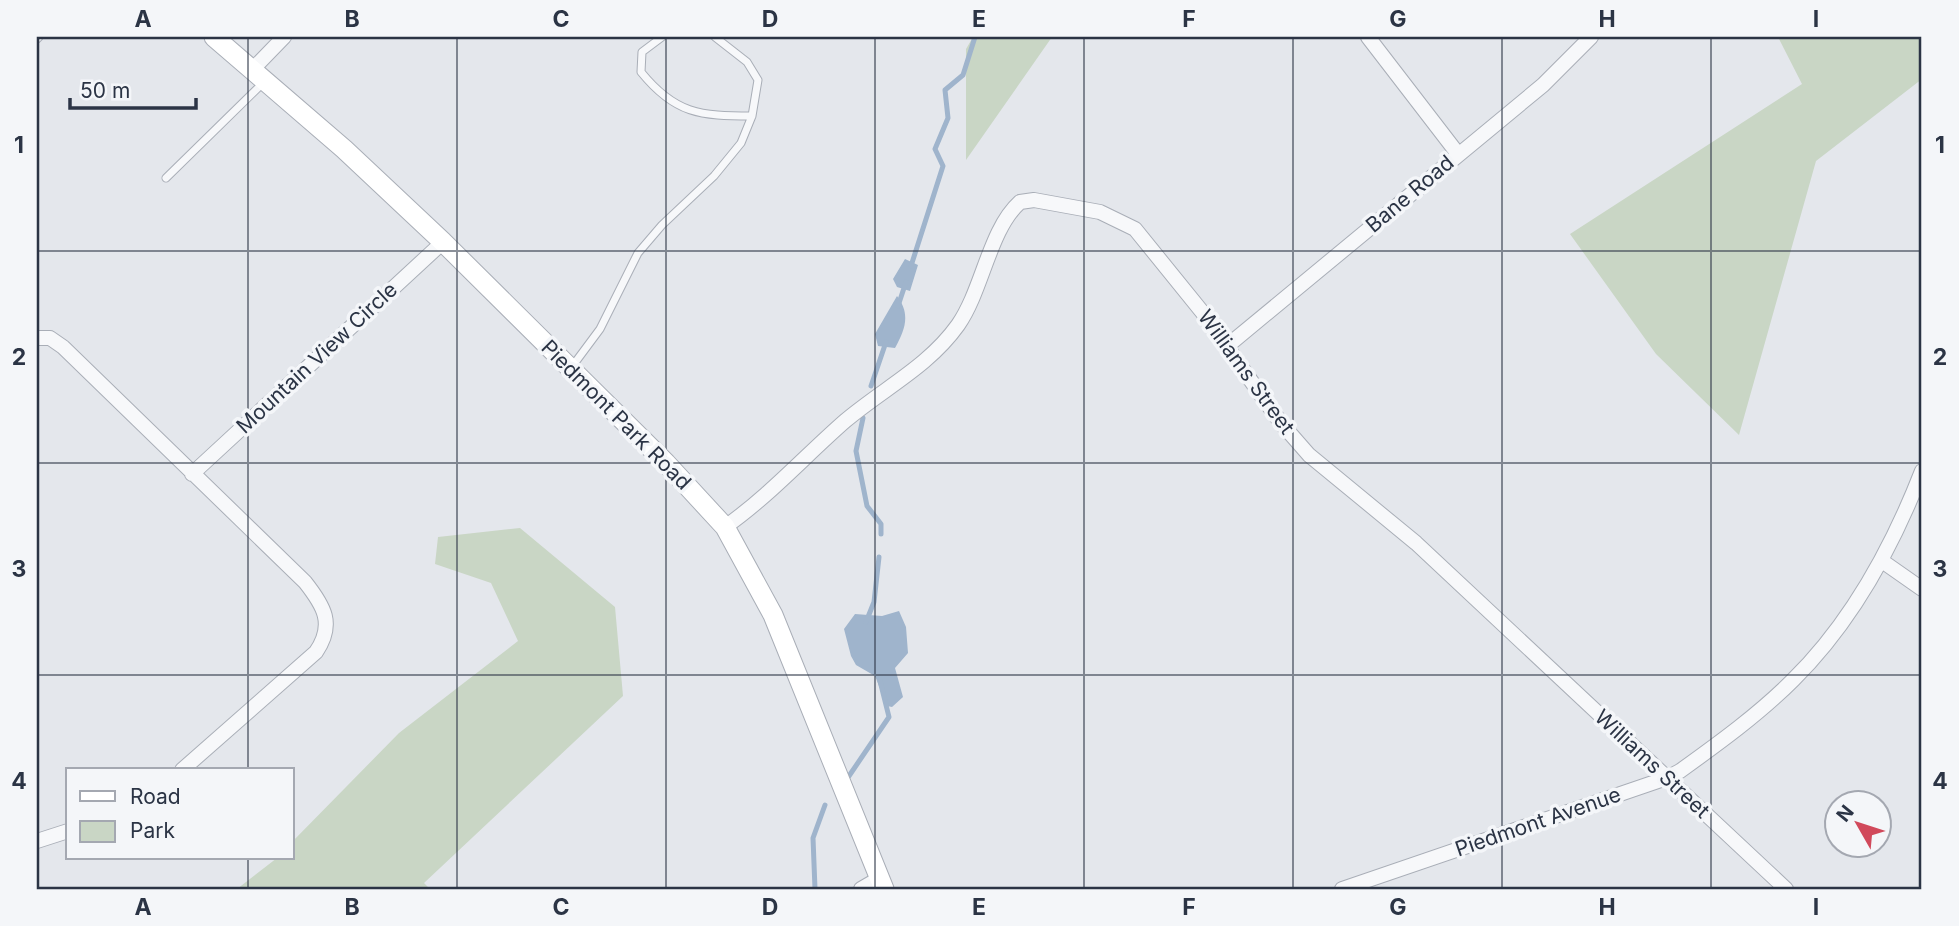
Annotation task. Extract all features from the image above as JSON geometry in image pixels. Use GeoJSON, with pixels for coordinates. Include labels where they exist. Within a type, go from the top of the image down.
{"type":"FeatureCollection","features":[{"type":"Feature","properties":{"kind":"street","name":"Piedmont Park Road"},"geometry":{"type":"LineString","coordinates":[[214,37],[443,242],[725,527],[773,615],[882,883]]}},
{"type":"Feature","properties":{"kind":"street"},"geometry":{"type":"LineString","coordinates":[[259,75],[284,37]]}},
{"type":"Feature","properties":{"kind":"street"},"geometry":{"type":"LineString","coordinates":[[1368,37],[1458,154]]}},
{"type":"Feature","properties":{"kind":"street","name":"Bane Road"},"geometry":{"type":"LineString","coordinates":[[1226,347],[1543,85],[1591,37]]}},
{"type":"Feature","properties":{"kind":"street","name":"Williams Street"},"geometry":{"type":"LineString","coordinates":[[725,527],[747,512],[846,421],[935,354],[969,307],[1006,219],[1020,202],[1034,200],[1100,212],[1135,229],[1281,423],[1309,455],[1416,543],[1786,889]]}},
{"type":"Feature","properties":{"kind":"street","name":"Mountain View Circle"},"geometry":{"type":"LineString","coordinates":[[192,474],[443,242]]}},
{"type":"Feature","properties":{"kind":"street"},"geometry":{"type":"LineString","coordinates":[[37,338],[50,338],[63,347],[304,582],[322,604],[327,620],[316,652],[183,768]]}},
{"type":"Feature","properties":{"kind":"street","name":"Piedmont Avenue"},"geometry":{"type":"LineString","coordinates":[[1342,889],[1667,778],[1721,741],[1793,681],[1834,633],[1882,561],[1922,471]]}},
{"type":"Feature","properties":{"kind":"street"},"geometry":{"type":"LineString","coordinates":[[1882,561],[1922,589]]}},
{"type":"Feature","properties":{"kind":"street"},"geometry":{"type":"LineString","coordinates":[[37,841],[66,832]]}},
{"type":"Feature","properties":{"kind":"street"},"geometry":{"type":"LineString","coordinates":[[861,889],[882,883]]}},
{"type":"Feature","properties":{"kind":"lane"},"geometry":{"type":"LineString","coordinates":[[662,37],[642,52],[641,72],[655,89],[682,110],[708,116],[752,116]]}},
{"type":"Feature","properties":{"kind":"lane"},"geometry":{"type":"LineString","coordinates":[[571,369],[600,329],[639,253],[662,225],[714,176],[741,143],[752,116],[758,80],[747,62],[716,37]]}},
{"type":"Feature","properties":{"kind":"lane"},"geometry":{"type":"LineString","coordinates":[[166,178],[259,75]]}},
{"type":"Feature","properties":{"kind":"green space"},"geometry":{"type":"Polygon","coordinates":[[[973,37],[1052,37],[966,160],[966,49],[973,37]]]}},
{"type":"Feature","properties":{"kind":"green space"},"geometry":{"type":"Polygon","coordinates":[[[1778,37],[1922,37],[1922,79],[1816,161],[1739,435],[1656,354],[1570,234],[1802,84],[1778,37]]]}},
{"type":"Feature","properties":{"kind":"green space"},"geometry":{"type":"Polygon","coordinates":[[[520,528],[615,607],[623,696],[424,883],[430,889],[237,889],[274,860],[294,860],[294,840],[399,733],[518,641],[491,583],[435,564],[438,537],[520,528]]]}},
{"type":"Feature","properties":{"kind":"water"},"geometry":{"type":"Polygon","coordinates":[[[905,259],[918,265],[910,291],[897,287],[893,279],[905,259]]]}},
{"type":"Feature","properties":{"kind":"water"},"geometry":{"type":"Polygon","coordinates":[[[897,296],[905,316],[902,335],[895,348],[878,346],[875,334],[897,296]]]}},
{"type":"Feature","properties":{"kind":"water"},"geometry":{"type":"Polygon","coordinates":[[[899,611],[906,627],[908,653],[895,668],[903,697],[892,707],[887,706],[875,676],[856,665],[844,629],[855,614],[882,616],[899,611]]]}},
{"type":"Feature","properties":{"kind":"waterway"},"geometry":{"type":"LineString","coordinates":[[911,266],[943,166],[935,149],[948,118],[945,90],[963,75],[975,37]]}},
{"type":"Feature","properties":{"kind":"waterway"},"geometry":{"type":"LineString","coordinates":[[898,306],[906,282]]}},
{"type":"Feature","properties":{"kind":"waterway"},"geometry":{"type":"LineString","coordinates":[[871,386],[886,342]]}},
{"type":"Feature","properties":{"kind":"waterway"},"geometry":{"type":"LineString","coordinates":[[863,418],[856,451],[867,506],[881,524],[881,534]]}},
{"type":"Feature","properties":{"kind":"waterway"},"geometry":{"type":"LineString","coordinates":[[866,622],[874,602],[879,557]]}},
{"type":"Feature","properties":{"kind":"waterway"},"geometry":{"type":"LineString","coordinates":[[849,776],[889,717],[879,677]]}},
{"type":"Feature","properties":{"kind":"waterway"},"geometry":{"type":"LineString","coordinates":[[815,889],[813,838],[825,805]]}}]}
